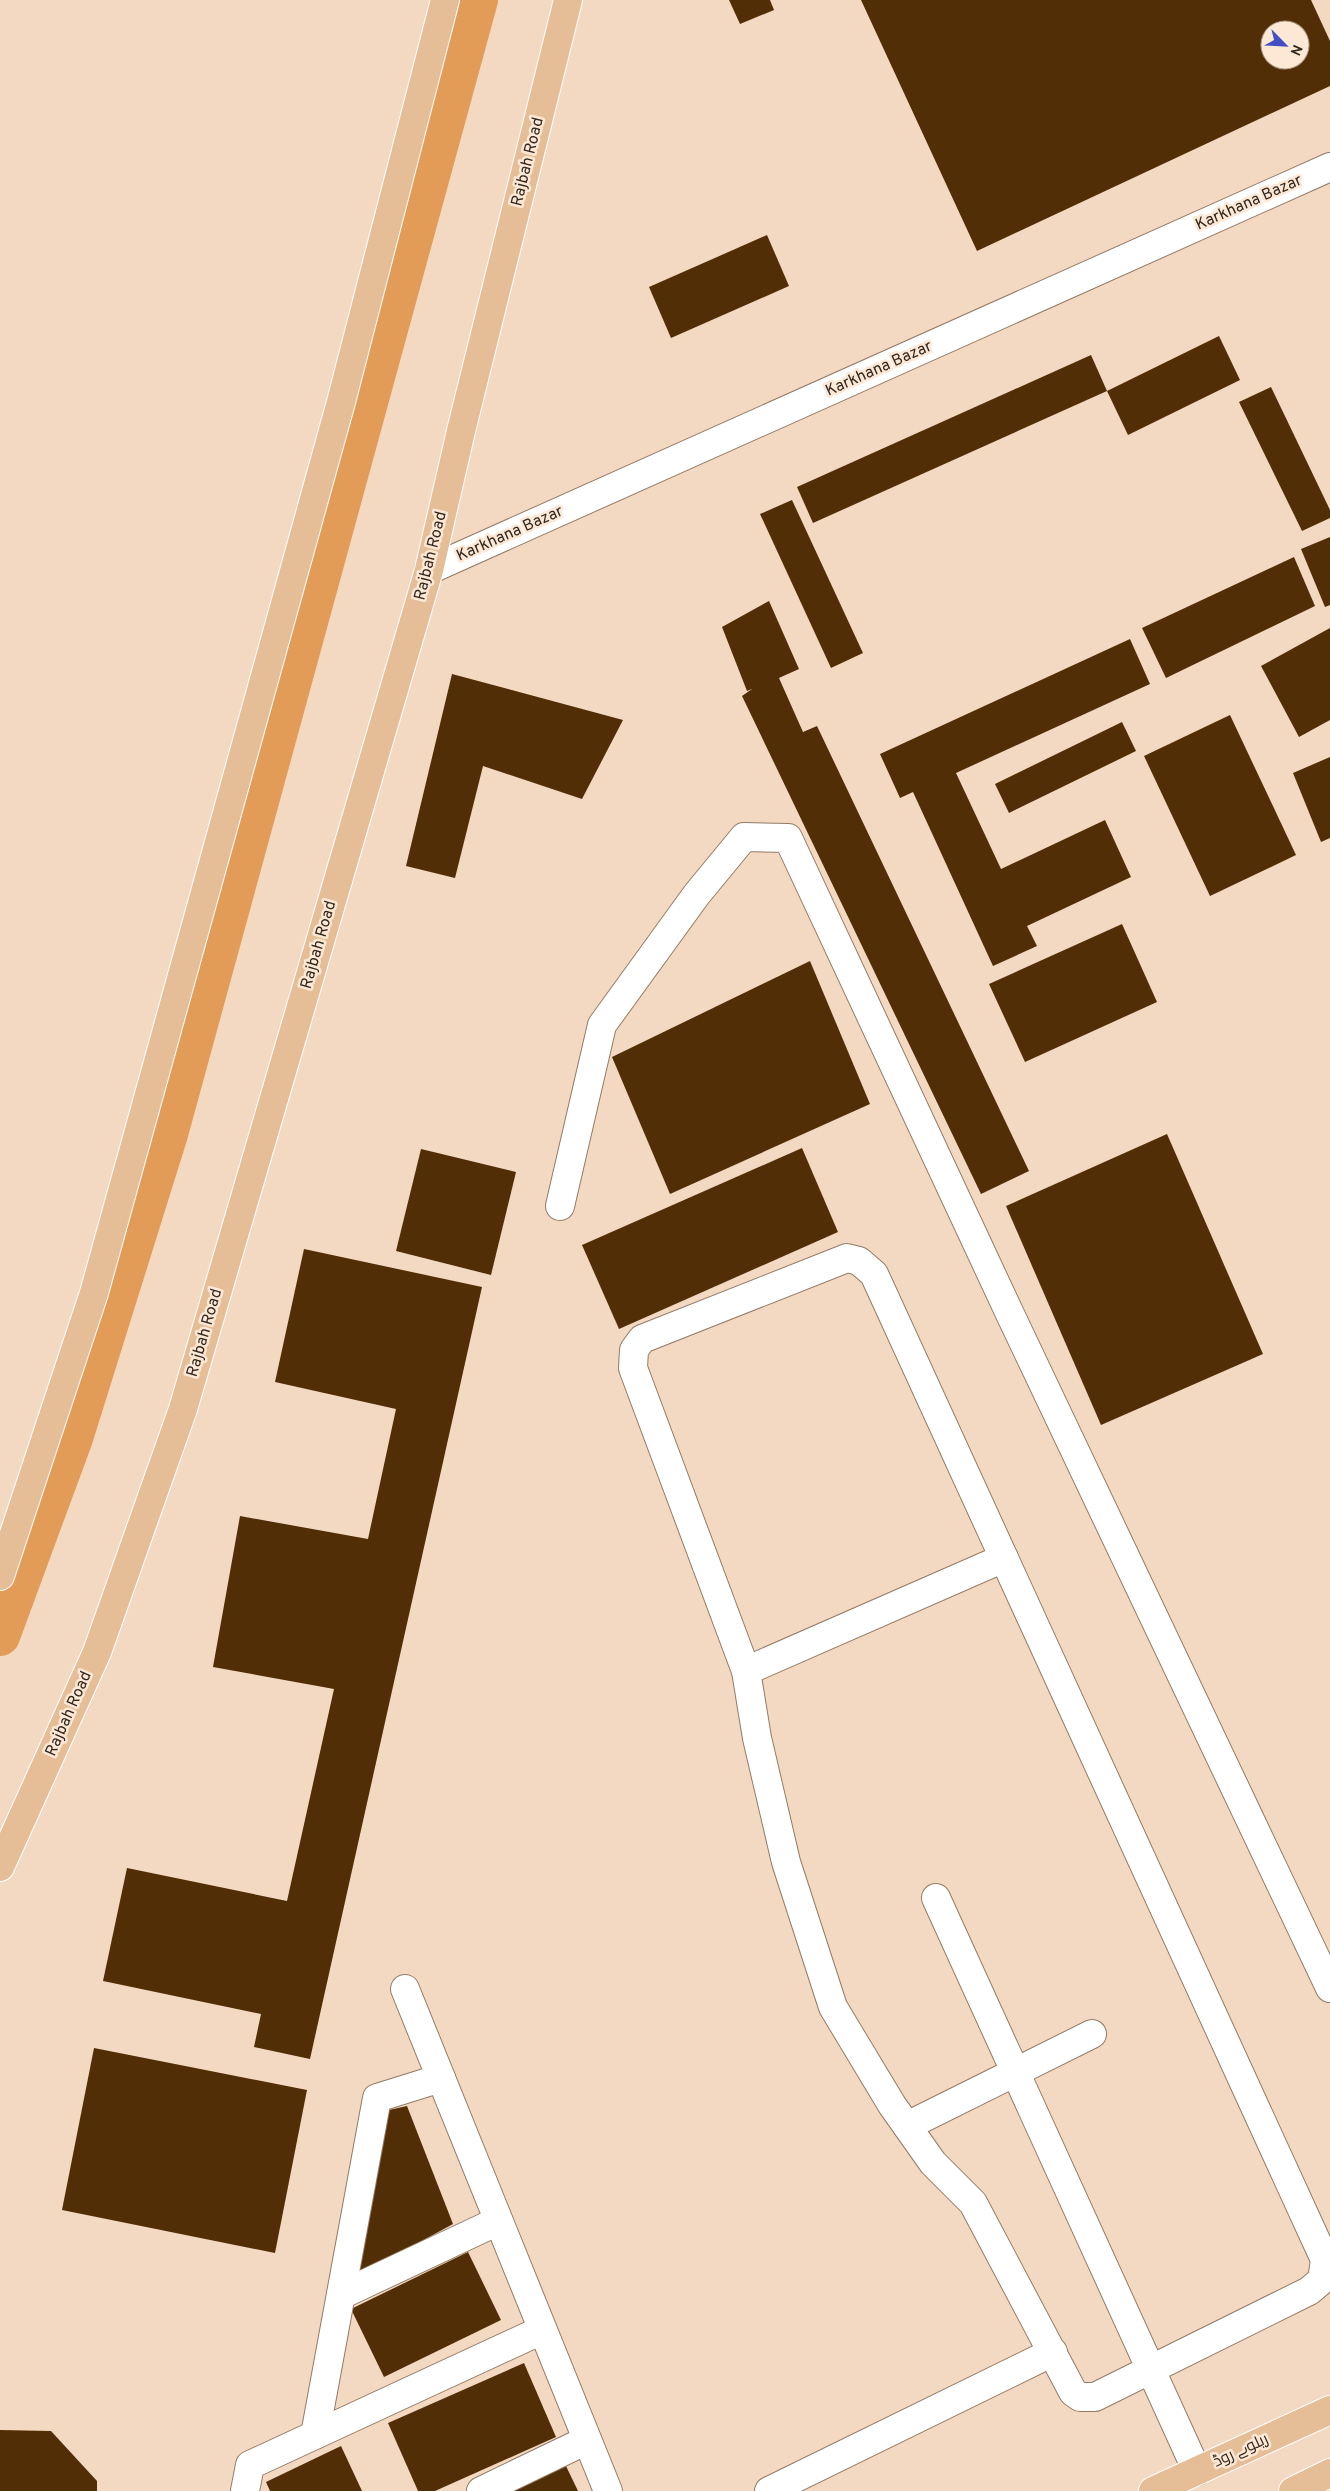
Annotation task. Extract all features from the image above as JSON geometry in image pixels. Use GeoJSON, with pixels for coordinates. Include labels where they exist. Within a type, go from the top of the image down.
{"type":"FeatureCollection","features":[{"type":"Feature","properties":{"kind":"main road"},"geometry":{"type":"LineString","coordinates":[[0,1576],[94,1294],[341,402],[445,0]]}},
{"type":"Feature","properties":{"kind":"main road","name":"Rajbah Road"},"geometry":{"type":"LineString","coordinates":[[0,1867],[97,1652],[183,1408],[429,570],[460,431],[568,0]]}},
{"type":"Feature","properties":{"kind":"main road","name":"ریلوے روڈ"},"geometry":{"type":"LineString","coordinates":[[1153,2491],[1330,2410]]}},
{"type":"Feature","properties":{"kind":"main road"},"geometry":{"type":"LineString","coordinates":[[1293,2491],[1330,2474]]}},
{"type":"Feature","properties":{"kind":"street","name":"Karkhana Bazar"},"geometry":{"type":"LineString","coordinates":[[429,570],[1330,167]]}},
{"type":"Feature","properties":{"kind":"street"},"geometry":{"type":"LineString","coordinates":[[560,1206],[602,1025],[697,894],[744,837],[788,838],[1006,1305],[1330,1988]]}},
{"type":"Feature","properties":{"kind":"street"},"geometry":{"type":"LineString","coordinates":[[847,1258],[859,1261],[874,1274],[1325,2260],[1322,2280],[1309,2291],[1094,2398],[1080,2396],[1073,2392],[973,2203],[932,2163],[833,2007],[786,1862],[757,1738],[746,1671],[633,1368],[634,1350],[642,1339],[847,1258]]}},
{"type":"Feature","properties":{"kind":"street"},"geometry":{"type":"LineString","coordinates":[[746,1671],[1004,1558]]}},
{"type":"Feature","properties":{"kind":"street"},"geometry":{"type":"LineString","coordinates":[[936,1898],[1197,2471]]}},
{"type":"Feature","properties":{"kind":"street"},"geometry":{"type":"LineString","coordinates":[[405,1989],[608,2491]]}},
{"type":"Feature","properties":{"kind":"street"},"geometry":{"type":"LineString","coordinates":[[908,2126],[1092,2034]]}},
{"type":"Feature","properties":{"kind":"street"},"geometry":{"type":"LineString","coordinates":[[315,2435],[377,2098],[441,2078]]}},
{"type":"Feature","properties":{"kind":"street"},"geometry":{"type":"LineString","coordinates":[[341,2295],[498,2221]]}},
{"type":"Feature","properties":{"kind":"street"},"geometry":{"type":"LineString","coordinates":[[245,2491],[250,2465],[542,2330]]}},
{"type":"Feature","properties":{"kind":"street"},"geometry":{"type":"LineString","coordinates":[[769,2491],[1053,2352]]}},
{"type":"Feature","properties":{"kind":"street"},"geometry":{"type":"LineString","coordinates":[[481,2491],[587,2440]]}},
{"type":"Feature","properties":{"kind":"building"},"geometry":{"type":"Polygon","coordinates":[[[729,0],[770,0],[774,10],[740,24],[729,0]]]}},
{"type":"Feature","properties":{"kind":"building"},"geometry":{"type":"Polygon","coordinates":[[[861,0],[1311,0],[1330,41],[1330,86],[977,251],[861,0]]]}},
{"type":"Feature","properties":{"kind":"building"},"geometry":{"type":"Polygon","coordinates":[[[767,235],[789,286],[671,338],[649,287],[767,235]]]}},
{"type":"Feature","properties":{"kind":"building"},"geometry":{"type":"Polygon","coordinates":[[[1219,336],[1240,380],[1128,435],[1107,391],[1219,336]]]}},
{"type":"Feature","properties":{"kind":"building"},"geometry":{"type":"Polygon","coordinates":[[[1091,355],[1107,391],[813,523],[797,487],[1091,355]]]}},
{"type":"Feature","properties":{"kind":"building"},"geometry":{"type":"Polygon","coordinates":[[[1271,387],[1330,510],[1330,518],[1302,531],[1239,402],[1271,387]]]}},
{"type":"Feature","properties":{"kind":"building"},"geometry":{"type":"Polygon","coordinates":[[[792,500],[863,653],[831,668],[760,514],[792,500]]]}},
{"type":"Feature","properties":{"kind":"building"},"geometry":{"type":"Polygon","coordinates":[[[1330,537],[1330,605],[1325,607],[1301,549],[1330,537]]]}},
{"type":"Feature","properties":{"kind":"building"},"geometry":{"type":"Polygon","coordinates":[[[1294,557],[1315,606],[1166,678],[1142,628],[1294,557]]]}},
{"type":"Feature","properties":{"kind":"building"},"geometry":{"type":"Polygon","coordinates":[[[769,601],[799,669],[770,682],[779,678],[803,732],[817,726],[1029,1171],[981,1194],[742,696],[752,689],[747,691],[722,627],[769,601]]]}},
{"type":"Feature","properties":{"kind":"building"},"geometry":{"type":"Polygon","coordinates":[[[1330,628],[1330,720],[1299,737],[1261,666],[1330,628]]]}},
{"type":"Feature","properties":{"kind":"building"},"geometry":{"type":"Polygon","coordinates":[[[1130,639],[1150,684],[956,773],[1001,869],[1105,820],[1131,877],[1027,926],[1037,946],[993,966],[913,792],[900,798],[880,754],[1130,639]]]}},
{"type":"Feature","properties":{"kind":"building"},"geometry":{"type":"Polygon","coordinates":[[[452,674],[623,720],[582,799],[483,766],[455,878],[406,866],[452,674]]]}},
{"type":"Feature","properties":{"kind":"building"},"geometry":{"type":"Polygon","coordinates":[[[1230,715],[1296,855],[1210,896],[1144,756],[1230,715]]]}},
{"type":"Feature","properties":{"kind":"building"},"geometry":{"type":"Polygon","coordinates":[[[1122,722],[1136,751],[1009,813],[995,784],[1122,722]]]}},
{"type":"Feature","properties":{"kind":"building"},"geometry":{"type":"Polygon","coordinates":[[[1330,757],[1330,838],[1321,842],[1293,773],[1330,757]]]}},
{"type":"Feature","properties":{"kind":"building"},"geometry":{"type":"Polygon","coordinates":[[[1122,924],[1157,1002],[1025,1062],[989,984],[1122,924]]]}},
{"type":"Feature","properties":{"kind":"building"},"geometry":{"type":"Polygon","coordinates":[[[810,961],[870,1104],[670,1194],[612,1057],[810,961]]]}},
{"type":"Feature","properties":{"kind":"building"},"geometry":{"type":"Polygon","coordinates":[[[1167,1134],[1263,1354],[1101,1425],[1006,1206],[1167,1134]]]}},
{"type":"Feature","properties":{"kind":"building"},"geometry":{"type":"Polygon","coordinates":[[[802,1148],[838,1232],[619,1329],[582,1245],[802,1148]]]}},
{"type":"Feature","properties":{"kind":"building"},"geometry":{"type":"Polygon","coordinates":[[[421,1149],[516,1172],[491,1275],[396,1251],[421,1149]]]}},
{"type":"Feature","properties":{"kind":"building"},"geometry":{"type":"Polygon","coordinates":[[[304,1249],[482,1287],[310,2059],[254,2047],[261,2014],[103,1981],[127,1868],[287,1901],[334,1689],[213,1667],[240,1516],[368,1539],[396,1409],[275,1382],[304,1249]]]}},
{"type":"Feature","properties":{"kind":"building"},"geometry":{"type":"Polygon","coordinates":[[[94,2048],[307,2090],[275,2253],[62,2210],[94,2048]]]}},
{"type":"Feature","properties":{"kind":"building"},"geometry":{"type":"Polygon","coordinates":[[[407,2106],[453,2224],[359,2275],[369,2210],[389,2110],[407,2106]]]}},
{"type":"Feature","properties":{"kind":"building"},"geometry":{"type":"Polygon","coordinates":[[[468,2252],[501,2320],[384,2377],[351,2309],[468,2252]]]}},
{"type":"Feature","properties":{"kind":"building"},"geometry":{"type":"Polygon","coordinates":[[[524,2363],[556,2437],[435,2491],[418,2491],[388,2423],[524,2363]]]}},
{"type":"Feature","properties":{"kind":"building"},"geometry":{"type":"Polygon","coordinates":[[[0,2430],[51,2431],[97,2481],[97,2491],[0,2491],[0,2430]]]}},
{"type":"Feature","properties":{"kind":"building"},"geometry":{"type":"Polygon","coordinates":[[[341,2446],[362,2491],[270,2491],[266,2482],[341,2446]]]}},
{"type":"Feature","properties":{"kind":"building"},"geometry":{"type":"Polygon","coordinates":[[[566,2466],[578,2491],[513,2491],[566,2466]]]}},
{"type":"Feature","properties":{"kind":"waterway"},"geometry":{"type":"LineString","coordinates":[[0,1636],[73,1438],[168,1134],[478,0]]}}]}
